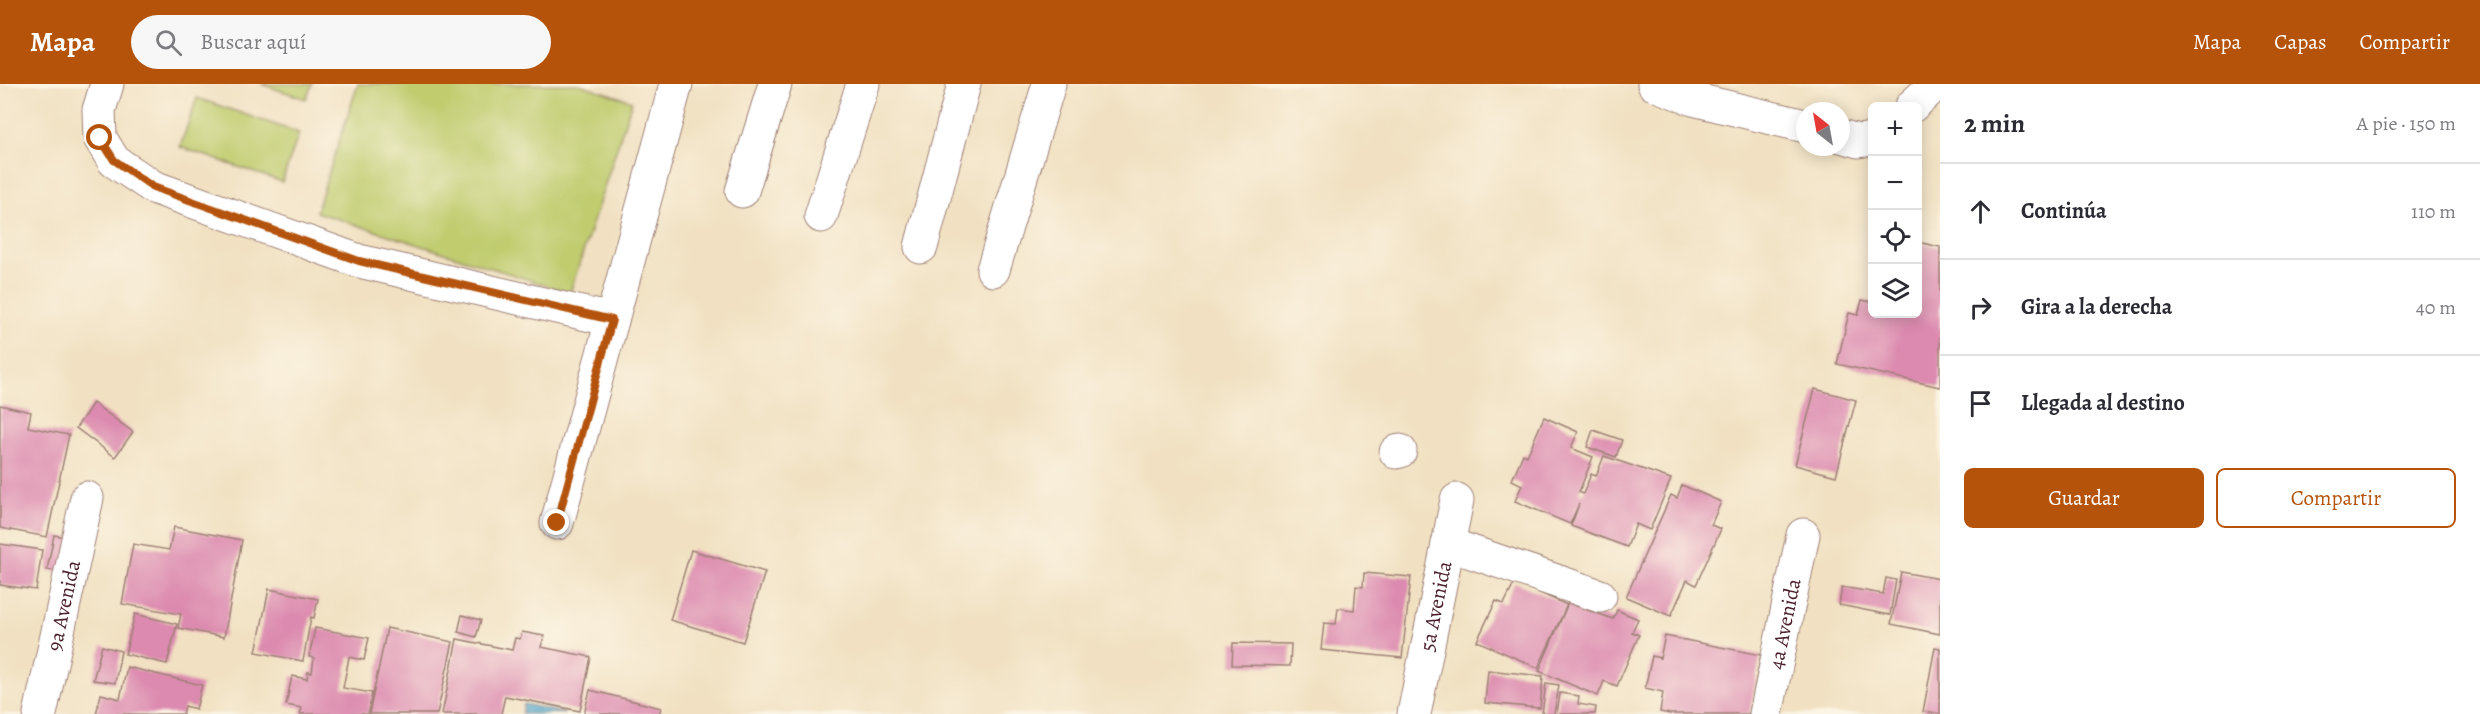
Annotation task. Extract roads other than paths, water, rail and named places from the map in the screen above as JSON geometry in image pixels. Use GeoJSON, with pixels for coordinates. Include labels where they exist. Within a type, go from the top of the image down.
{"type":"FeatureCollection","features":[{"type":"Feature","properties":{"kind":"street"},"geometry":{"type":"LineString","coordinates":[[107,84],[99,110],[100,138],[114,160],[153,187],[359,261],[612,320]]}},
{"type":"Feature","properties":{"kind":"street"},"geometry":{"type":"LineString","coordinates":[[557,523],[676,84]]}},
{"type":"Feature","properties":{"kind":"street"},"geometry":{"type":"LineString","coordinates":[[742,191],[775,84]]}},
{"type":"Feature","properties":{"kind":"street"},"geometry":{"type":"LineString","coordinates":[[821,216],[863,84]]}},
{"type":"Feature","properties":{"kind":"street"},"geometry":{"type":"LineString","coordinates":[[921,247],[964,84]]}},
{"type":"Feature","properties":{"kind":"street"},"geometry":{"type":"LineString","coordinates":[[993,270],[1048,84]]}},
{"type":"Feature","properties":{"kind":"street"},"geometry":{"type":"LineString","coordinates":[[1654,84],[1693,99],[1796,124]]}},
{"type":"Feature","properties":{"kind":"street"},"geometry":{"type":"LineString","coordinates":[[1916,102],[1936,84]]}},
{"type":"Feature","properties":{"kind":"street"},"geometry":{"type":"LineString","coordinates":[[1850,139],[1858,141],[1868,140]]}},
{"type":"Feature","properties":{"kind":"street","name":"9a Avenida"},"geometry":{"type":"LineString","coordinates":[[40,714],[87,498]]}},
{"type":"Feature","properties":{"kind":"street","name":"5a Avenida"},"geometry":{"type":"LineString","coordinates":[[1414,714],[1457,500]]}},
{"type":"Feature","properties":{"kind":"street","name":"4a Avenida"},"geometry":{"type":"LineString","coordinates":[[1766,714],[1803,535]]}},
{"type":"Feature","properties":{"kind":"street"},"geometry":{"type":"LineString","coordinates":[[1448,544],[1600,596]]}},
{"type":"Feature","properties":{"kind":"water"},"geometry":{"type":"Polygon","coordinates":[[[524,704],[565,713],[522,714],[524,704]]]}}]}
